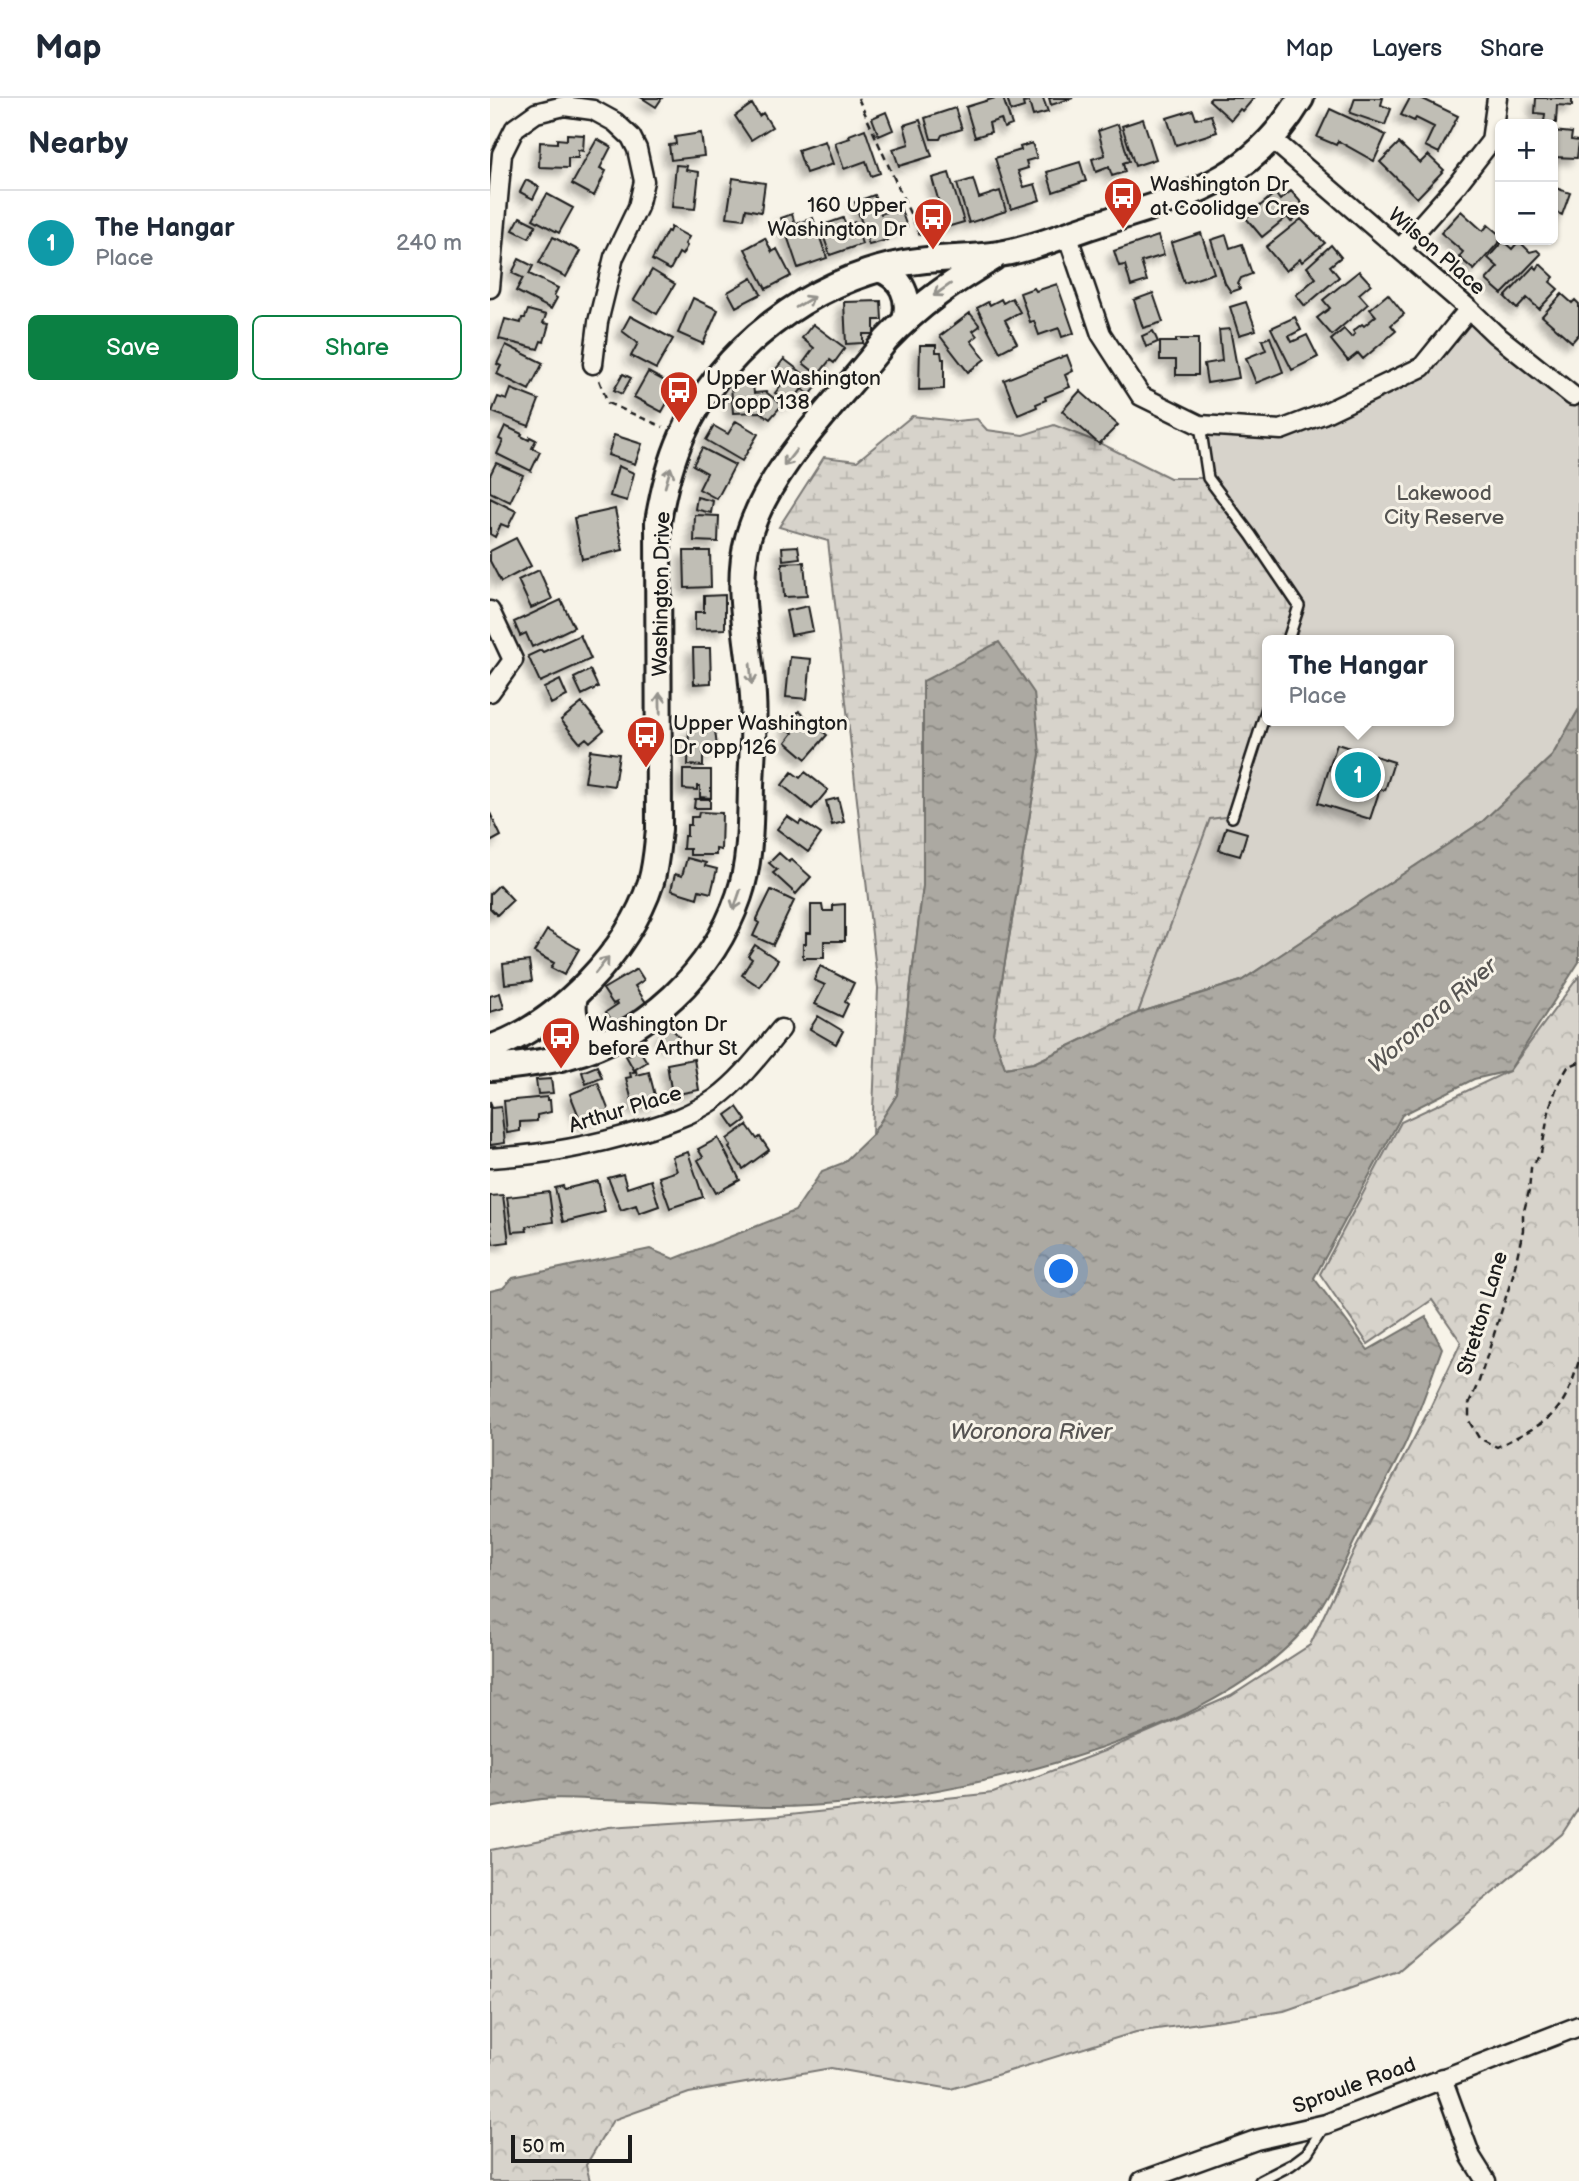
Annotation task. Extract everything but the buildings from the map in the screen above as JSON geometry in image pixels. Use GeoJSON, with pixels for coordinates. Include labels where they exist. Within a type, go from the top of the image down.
{"type":"FeatureCollection","features":[{"type":"Feature","properties":{"kind":"street","name":"Washington Drive"},"geometry":{"type":"LineString","coordinates":[[490,1048],[531,1029],[575,996],[628,930],[641,908],[651,882],[656,859],[660,779],[658,522],[664,487],[682,436],[707,392],[730,363],[777,320],[817,295],[879,270],[929,260],[1000,254],[1180,198],[1207,187],[1232,173],[1272,139],[1301,98]]}},
{"type":"Feature","properties":{"kind":"street"},"geometry":{"type":"LineString","coordinates":[[1400,249],[1456,186],[1491,141],[1497,98]]}},
{"type":"Feature","properties":{"kind":"street"},"geometry":{"type":"LineString","coordinates":[[490,288],[502,154],[515,128],[536,113],[564,106],[593,110],[615,122],[631,137],[637,149],[644,181],[639,207],[614,257],[598,322],[593,364]]}},
{"type":"Feature","properties":{"kind":"street","name":"Wilson Place"},"geometry":{"type":"LineString","coordinates":[[1272,139],[1495,334],[1573,396]]}},
{"type":"Feature","properties":{"kind":"street"},"geometry":{"type":"LineString","coordinates":[[1068,234],[1101,334],[1141,396],[1200,425],[1282,430],[1323,414],[1422,367],[1469,309]]}},
{"type":"Feature","properties":{"kind":"street"},"geometry":{"type":"LineString","coordinates":[[490,1068],[533,1064],[570,1056],[609,1041],[645,1020],[699,970],[728,924],[740,894],[747,864],[749,835],[754,699],[742,583],[747,540],[765,494],[785,464],[905,320],[936,293],[1000,254]]}},
{"type":"Feature","properties":{"kind":"street"},"geometry":{"type":"LineString","coordinates":[[879,270],[891,275],[903,289],[907,302],[905,320]]}},
{"type":"Feature","properties":{"kind":"street"},"geometry":{"type":"LineString","coordinates":[[490,611],[513,660],[490,692]]}},
{"type":"Feature","properties":{"kind":"street"},"geometry":{"type":"LineString","coordinates":[[575,996],[573,1012],[580,1028],[593,1038],[609,1041]]}},
{"type":"Feature","properties":{"kind":"street","name":"Arthur Place"},"geometry":{"type":"LineString","coordinates":[[490,1158],[570,1150],[629,1135],[686,1115],[725,1090],[748,1069],[781,1029]]}},
{"type":"Feature","properties":{"kind":"street","name":"Sproule Road"},"geometry":{"type":"LineString","coordinates":[[1142,2181],[1256,2140],[1326,2124],[1579,2025]]}},
{"type":"Feature","properties":{"kind":"street"},"geometry":{"type":"LineString","coordinates":[[1442,2078],[1471,2157],[1486,2181]]}},
{"type":"Feature","properties":{"kind":"lane"},"geometry":{"type":"LineString","coordinates":[[1200,425],[1208,478],[1299,606],[1290,635]]}},
{"type":"Feature","properties":{"kind":"lane"},"geometry":{"type":"LineString","coordinates":[[1232,817],[1262,724]]}},
{"type":"Feature","properties":{"kind":"lane"},"geometry":{"type":"LineString","coordinates":[[1261,2181],[1307,2153],[1326,2124]]}},
{"type":"Feature","properties":{"kind":"path"},"geometry":{"type":"LineString","coordinates":[[858,98],[929,260]]}},
{"type":"Feature","properties":{"kind":"path"},"geometry":{"type":"LineString","coordinates":[[593,364],[608,403],[682,436]]}},
{"type":"Feature","properties":{"kind":"path","name":"Stretton Lane"},"geometry":{"type":"LineString","coordinates":[[1579,1062],[1568,1067],[1558,1084],[1550,1106],[1541,1153],[1531,1168],[1523,1230],[1513,1275],[1469,1404],[1469,1421],[1479,1438],[1497,1447],[1544,1422],[1561,1406],[1572,1385],[1579,1360]]}},
{"type":"Feature","properties":{"kind":"green space","name":"Lakewood City Reserve"},"geometry":{"type":"Polygon","coordinates":[[[1469,309],[1579,399],[1579,709],[1552,756],[1483,821],[1241,981],[1138,1013],[1210,819],[1232,816],[1265,726],[1454,726],[1454,635],[1290,635],[1299,606],[1208,478],[1200,425],[1281,430],[1422,367],[1469,309]]]}},
{"type":"Feature","properties":{"kind":"green space"},"geometry":{"type":"Polygon","coordinates":[[[912,416],[956,421],[977,419],[987,430],[1023,435],[1054,425],[1100,443],[1170,478],[1208,478],[1299,606],[1290,635],[1262,635],[1262,723],[1232,817],[1210,820],[1138,1013],[1034,1063],[1005,1068],[993,1033],[1040,754],[923,681],[923,886],[897,1095],[872,1135],[878,988],[828,541],[779,527],[824,457],[857,461],[912,416]]]}},
{"type":"Feature","properties":{"kind":"green space"},"geometry":{"type":"Polygon","coordinates":[[[1579,976],[1579,1808],[1562,1834],[1398,1971],[1284,2011],[1136,2032],[951,2089],[831,2068],[689,2093],[613,2120],[586,2165],[590,2181],[490,2181],[490,1850],[609,1827],[780,1816],[993,1793],[1104,1751],[1231,1696],[1310,1645],[1351,1557],[1430,1408],[1461,1342],[1432,1300],[1368,1344],[1320,1274],[1401,1122],[1509,1071],[1579,976]]]}},
{"type":"Feature","properties":{"kind":"water","name":"Woronora River"},"geometry":{"type":"Polygon","coordinates":[[[999,642],[1034,693],[1040,754],[993,1033],[1005,1068],[1034,1063],[1138,1013],[1241,981],[1483,821],[1552,756],[1579,709],[1579,962],[1509,1071],[1474,1079],[1402,1115],[1314,1278],[1368,1350],[1426,1317],[1442,1348],[1399,1457],[1329,1593],[1306,1627],[1261,1669],[1203,1705],[1135,1736],[1061,1761],[984,1781],[839,1804],[755,1807],[557,1798],[490,1808],[490,1291],[503,1288],[513,1278],[650,1249],[674,1259],[795,1211],[822,1171],[843,1163],[872,1135],[897,1095],[923,886],[923,681],[999,642]]]}},
{"type":"Feature","properties":{"kind":"place","name":"Washington Dr at Coolidge Cres"},"geometry":{"type":"Point","coordinates":[1123,230]}},
{"type":"Feature","properties":{"kind":"place","name":"160 Upper Washington Dr"},"geometry":{"type":"Point","coordinates":[933,251]}},
{"type":"Feature","properties":{"kind":"place","name":"Upper Washington Dr opp 138"},"geometry":{"type":"Point","coordinates":[679,424]}},
{"type":"Feature","properties":{"kind":"place","name":"Upper Washington Dr opp 126"},"geometry":{"type":"Point","coordinates":[646,769]}},
{"type":"Feature","properties":{"kind":"place","name":"The Hangar"},"geometry":{"type":"Point","coordinates":[1358,775]}},
{"type":"Feature","properties":{"kind":"place","name":"Washington Dr before Arthur St"},"geometry":{"type":"Point","coordinates":[561,1070]}}]}
